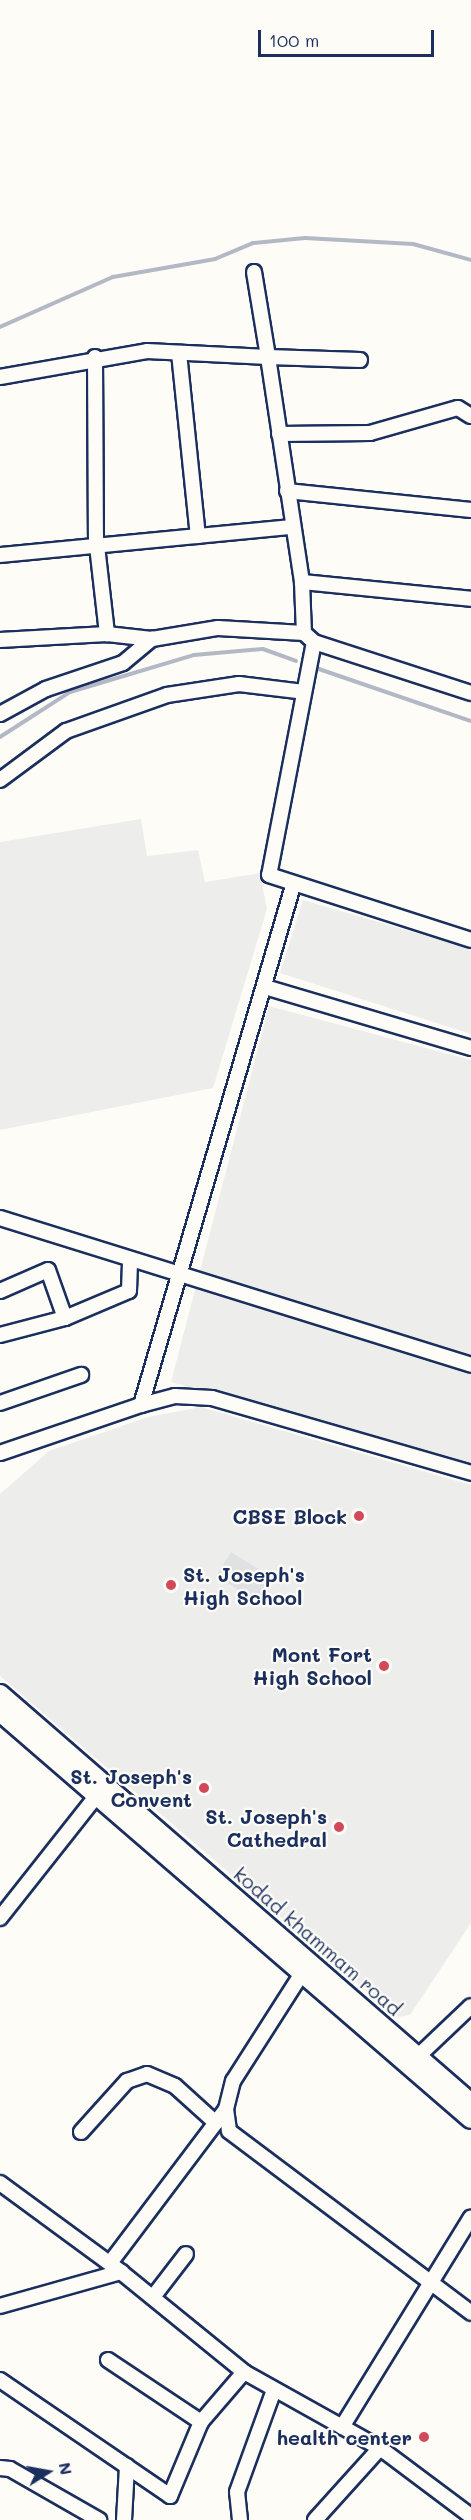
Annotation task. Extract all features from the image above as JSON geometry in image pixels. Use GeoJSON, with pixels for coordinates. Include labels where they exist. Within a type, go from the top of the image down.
{"type":"FeatureCollection","features":[{"type":"Feature","properties":{"kind":"main road","name":"kodad khammam road"},"geometry":{"type":"LineString","coordinates":[[0,1694],[100,1791]]}},
{"type":"Feature","properties":{"kind":"main road","name":"kodad khammam road"},"geometry":{"type":"LineString","coordinates":[[0,1712],[100,1791],[306,1967],[471,2119]]}},
{"type":"Feature","properties":{"kind":"main road","name":"kodad khammam road"},"geometry":{"type":"LineString","coordinates":[[411,2062],[471,2103]]}},
{"type":"Feature","properties":{"kind":"street"},"geometry":{"type":"LineString","coordinates":[[254,272],[310,643],[308,673],[269,875],[293,886],[471,940]]}},
{"type":"Feature","properties":{"kind":"street"},"geometry":{"type":"LineString","coordinates":[[179,353],[198,536]]}},
{"type":"Feature","properties":{"kind":"street"},"geometry":{"type":"LineString","coordinates":[[0,377],[95,357],[179,353],[360,360]]}},
{"type":"Feature","properties":{"kind":"street"},"geometry":{"type":"LineString","coordinates":[[95,357],[97,546],[107,634]]}},
{"type":"Feature","properties":{"kind":"street"},"geometry":{"type":"LineString","coordinates":[[279,434],[370,433],[458,408],[471,416]]}},
{"type":"Feature","properties":{"kind":"street"},"geometry":{"type":"LineString","coordinates":[[287,491],[471,510]]}},
{"type":"Feature","properties":{"kind":"street"},"geometry":{"type":"LineString","coordinates":[[0,555],[293,527]]}},
{"type":"Feature","properties":{"kind":"street"},"geometry":{"type":"LineString","coordinates":[[302,582],[471,599]]}},
{"type":"Feature","properties":{"kind":"street"},"geometry":{"type":"LineString","coordinates":[[0,640],[107,634],[152,639],[218,628],[310,643],[471,693]]}},
{"type":"Feature","properties":{"kind":"street"},"geometry":{"type":"LineString","coordinates":[[0,714],[46,689],[123,663],[152,639]]}},
{"type":"Feature","properties":{"kind":"street"},"geometry":{"type":"LineString","coordinates":[[0,780],[66,731],[167,695],[239,684],[304,692]]}},
{"type":"Feature","properties":{"kind":"street"},"geometry":{"type":"LineString","coordinates":[[141,1405],[293,886]]}},
{"type":"Feature","properties":{"kind":"street"},"geometry":{"type":"LineString","coordinates":[[265,987],[471,1048]]}},
{"type":"Feature","properties":{"kind":"street"},"geometry":{"type":"LineString","coordinates":[[0,1218],[471,1365]]}},
{"type":"Feature","properties":{"kind":"street"},"geometry":{"type":"LineString","coordinates":[[0,1335],[65,1318],[129,1291],[130,1259]]}},
{"type":"Feature","properties":{"kind":"street"},"geometry":{"type":"LineString","coordinates":[[0,1291],[48,1270],[65,1318]]}},
{"type":"Feature","properties":{"kind":"street"},"geometry":{"type":"LineString","coordinates":[[0,1403],[81,1375]]}},
{"type":"Feature","properties":{"kind":"street"},"geometry":{"type":"LineString","coordinates":[[0,1453],[141,1405],[175,1396],[212,1398],[471,1473]]}},
{"type":"Feature","properties":{"kind":"street"},"geometry":{"type":"LineString","coordinates":[[0,1918],[100,1791]]}},
{"type":"Feature","properties":{"kind":"street"},"geometry":{"type":"LineString","coordinates":[[306,1967],[233,2081],[225,2123],[235,2137],[471,2313]]}},
{"type":"Feature","properties":{"kind":"street"},"geometry":{"type":"LineString","coordinates":[[411,2062],[471,2006]]}},
{"type":"Feature","properties":{"kind":"street"},"geometry":{"type":"LineString","coordinates":[[81,2132],[127,2080],[147,2074],[175,2086],[216,2123]]}},
{"type":"Feature","properties":{"kind":"street"},"geometry":{"type":"LineString","coordinates":[[0,2306],[115,2267],[226,2109]]}},
{"type":"Feature","properties":{"kind":"street"},"geometry":{"type":"LineString","coordinates":[[0,2183],[115,2267],[244,2372],[380,2448],[471,2516]]}},
{"type":"Feature","properties":{"kind":"street"},"geometry":{"type":"LineString","coordinates":[[342,2427],[434,2285],[471,2217]]}},
{"type":"Feature","properties":{"kind":"street"},"geometry":{"type":"LineString","coordinates":[[153,2297],[186,2254]]}},
{"type":"Feature","properties":{"kind":"street"},"geometry":{"type":"LineString","coordinates":[[108,2360],[201,2422]]}},
{"type":"Feature","properties":{"kind":"street"},"geometry":{"type":"LineString","coordinates":[[0,2380],[170,2496],[201,2422],[244,2372]]}},
{"type":"Feature","properties":{"kind":"street"},"geometry":{"type":"LineString","coordinates":[[240,2520],[237,2492],[274,2390]]}},
{"type":"Feature","properties":{"kind":"street"},"geometry":{"type":"LineString","coordinates":[[315,2520],[380,2448]]}},
{"type":"Feature","properties":{"kind":"street"},"geometry":{"type":"LineString","coordinates":[[124,2520],[127,2466]]}},
{"type":"Feature","properties":{"kind":"street"},"geometry":{"type":"LineString","coordinates":[[0,2468],[10,2469],[99,2520]]}},
{"type":"Feature","properties":{"kind":"shaded area"},"geometry":{"type":"Polygon","coordinates":[[[141,819],[147,856],[198,850],[205,882],[260,873],[267,909],[213,1088],[0,1130],[0,842],[141,819]]]}},
{"type":"Feature","properties":{"kind":"shaded area"},"geometry":{"type":"Polygon","coordinates":[[[303,900],[471,949],[471,1034],[280,973],[303,900]]]}},
{"type":"Feature","properties":{"kind":"shaded area"},"geometry":{"type":"Polygon","coordinates":[[[269,1006],[471,1060],[471,1466],[171,1382],[269,1006]]]}},
{"type":"Feature","properties":{"kind":"shaded area"},"geometry":{"type":"Polygon","coordinates":[[[201,1407],[471,1485],[471,1923],[410,2015],[397,2017],[0,1676],[0,1494],[49,1451],[148,1417],[201,1407]]]}},
{"type":"Feature","properties":{"kind":"shaded area"},"geometry":{"type":"Polygon","coordinates":[[[231,1552],[273,1578],[258,1602],[216,1576],[231,1552]]]}},
{"type":"Feature","properties":{"kind":"waterway"},"geometry":{"type":"LineString","coordinates":[[0,327],[113,277],[215,259],[253,243],[305,238],[413,244],[471,260]]}},
{"type":"Feature","properties":{"kind":"waterway"},"geometry":{"type":"LineString","coordinates":[[0,737],[70,692],[194,655],[263,649],[296,661]]}},
{"type":"Feature","properties":{"kind":"waterway"},"geometry":{"type":"LineString","coordinates":[[313,667],[471,721]]}},
{"type":"Feature","properties":{"kind":"place","name":"CBSE Block"},"geometry":{"type":"Point","coordinates":[359,1516]}},
{"type":"Feature","properties":{"kind":"place","name":"St. Joseph's High School"},"geometry":{"type":"Point","coordinates":[171,1585]}},
{"type":"Feature","properties":{"kind":"place","name":"Mont Fort High School"},"geometry":{"type":"Point","coordinates":[384,1666]}},
{"type":"Feature","properties":{"kind":"place","name":"St. Joseph's Convent"},"geometry":{"type":"Point","coordinates":[204,1788]}},
{"type":"Feature","properties":{"kind":"place","name":"St. Joseph's Cathedral"},"geometry":{"type":"Point","coordinates":[339,1827]}},
{"type":"Feature","properties":{"kind":"place","name":"health center"},"geometry":{"type":"Point","coordinates":[424,2437]}}]}
